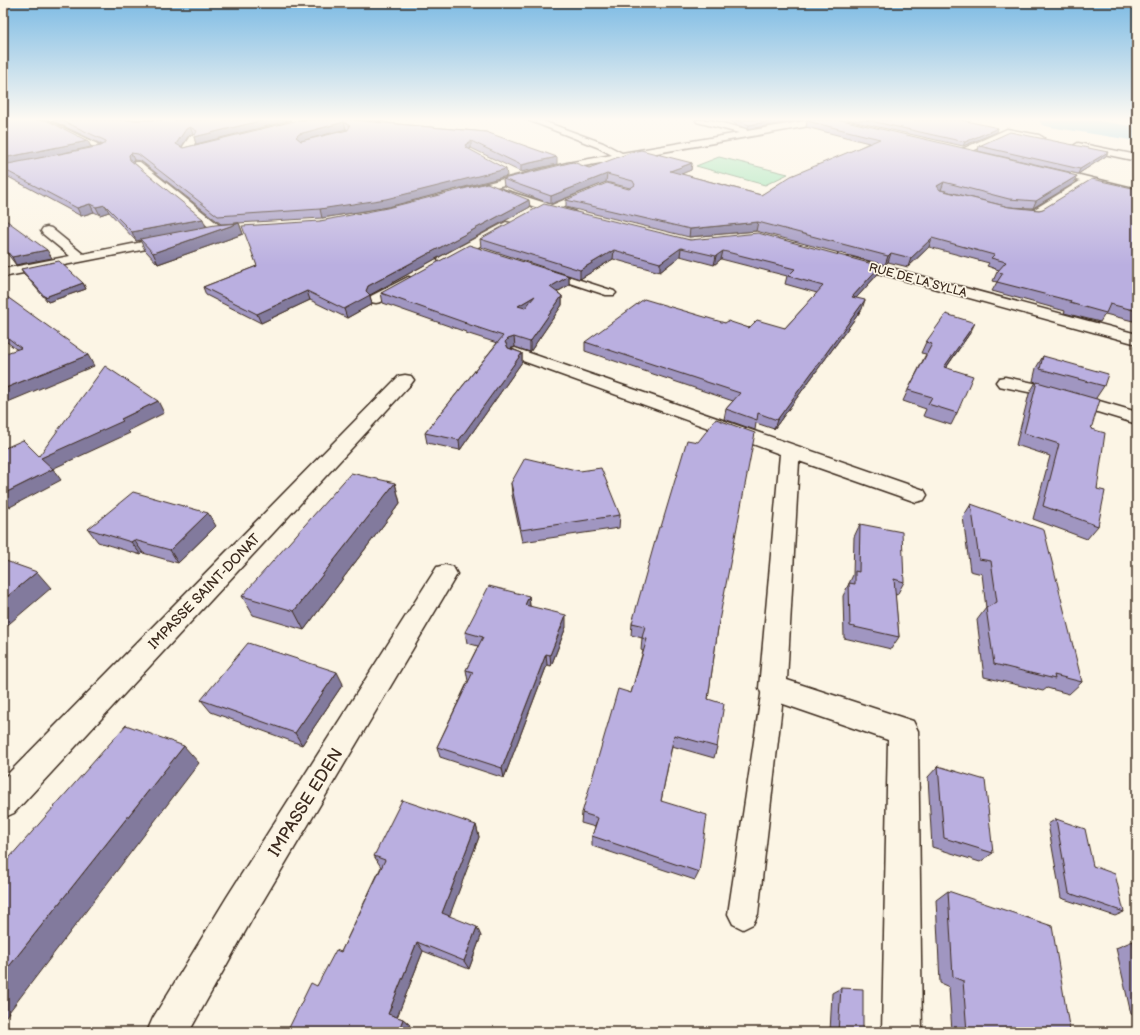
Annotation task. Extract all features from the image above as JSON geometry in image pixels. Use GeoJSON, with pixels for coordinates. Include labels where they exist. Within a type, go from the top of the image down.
{"type":"FeatureCollection","features":[{"type":"Feature","properties":{"kind":"street"},"geometry":{"type":"LineString","coordinates":[[450,196],[558,168]]}},
{"type":"Feature","properties":{"kind":"street"},"geometry":{"type":"LineString","coordinates":[[1039,169],[1137,192]]}},
{"type":"Feature","properties":{"kind":"street"},"geometry":{"type":"LineString","coordinates":[[506,171],[520,178]]}},
{"type":"Feature","properties":{"kind":"street"},"geometry":{"type":"LineString","coordinates":[[1005,211],[1036,214],[1089,180]]}},
{"type":"Feature","properties":{"kind":"street"},"geometry":{"type":"LineString","coordinates":[[489,186],[546,207],[581,216]]}},
{"type":"Feature","properties":{"kind":"street"},"geometry":{"type":"LineString","coordinates":[[529,214],[546,207]]}},
{"type":"Feature","properties":{"kind":"street"},"geometry":{"type":"LineString","coordinates":[[435,266],[515,221]]}},
{"type":"Feature","properties":{"kind":"street"},"geometry":{"type":"LineString","coordinates":[[203,233],[223,230]]}},
{"type":"Feature","properties":{"kind":"street"},"geometry":{"type":"LineString","coordinates":[[47,231],[80,258]]}},
{"type":"Feature","properties":{"kind":"street"},"geometry":{"type":"LineString","coordinates":[[3,273],[180,238]]}},
{"type":"Feature","properties":{"kind":"street","name":"RUE DE LA SYLLA"},"geometry":{"type":"LineString","coordinates":[[840,259],[1137,339]]}},
{"type":"Feature","properties":{"kind":"street"},"geometry":{"type":"LineString","coordinates":[[376,299],[422,273]]}},
{"type":"Feature","properties":{"kind":"street"},"geometry":{"type":"LineString","coordinates":[[515,353],[916,495]]}},
{"type":"Feature","properties":{"kind":"street","name":"IMPASSE SAINT-DONAT"},"geometry":{"type":"LineString","coordinates":[[3,802],[404,380]]}},
{"type":"Feature","properties":{"kind":"street"},"geometry":{"type":"LineString","coordinates":[[1005,382],[1042,390],[1137,418]]}},
{"type":"Feature","properties":{"kind":"street"},"geometry":{"type":"LineString","coordinates":[[790,450],[773,688],[902,731],[902,1032]]}},
{"type":"Feature","properties":{"kind":"street","name":"IMPASSE EDEN"},"geometry":{"type":"LineString","coordinates":[[167,1032],[239,909],[445,574]]}},
{"type":"Feature","properties":{"kind":"lane"},"geometry":{"type":"LineString","coordinates":[[143,168],[223,230]]}},
{"type":"Feature","properties":{"kind":"lane"},"geometry":{"type":"LineString","coordinates":[[546,207],[599,189]]}},
{"type":"Feature","properties":{"kind":"lane"},"geometry":{"type":"LineString","coordinates":[[468,248],[483,252]]}},
{"type":"Feature","properties":{"kind":"lane"},"geometry":{"type":"LineString","coordinates":[[535,269],[610,293]]}},
{"type":"Feature","properties":{"kind":"lane"},"geometry":{"type":"LineString","coordinates":[[743,914],[773,688]]}},
{"type":"Feature","properties":{"kind":"green space"},"geometry":{"type":"Polygon","coordinates":[[[704,168],[765,168],[788,174],[765,185],[704,168]]]}},
{"type":"Feature","properties":{"kind":"building"},"geometry":{"type":"Polygon","coordinates":[[[140,168],[203,219],[132,232],[105,205],[96,207],[90,204],[77,208],[3,169],[140,168]]]}},
{"type":"Feature","properties":{"kind":"building"},"geometry":{"type":"Polygon","coordinates":[[[156,168],[506,169],[386,199],[320,209],[218,216],[156,168]]]}},
{"type":"Feature","properties":{"kind":"building"},"geometry":{"type":"Polygon","coordinates":[[[547,168],[677,168],[670,171],[761,195],[791,176],[810,168],[1051,168],[1077,176],[1036,201],[1009,199],[944,182],[937,186],[940,190],[1009,207],[1039,210],[1092,179],[1137,189],[1137,311],[1110,304],[1106,313],[1070,303],[1071,301],[997,282],[1003,273],[997,272],[1006,262],[991,258],[994,255],[932,238],[911,258],[891,253],[888,256],[758,222],[690,229],[566,200],[607,183],[629,189],[635,185],[633,181],[607,174],[551,196],[503,179],[547,168]]]}},
{"type":"Feature","properties":{"kind":"building"},"geometry":{"type":"Polygon","coordinates":[[[487,183],[529,200],[368,286],[366,291],[370,295],[344,309],[307,291],[257,314],[203,287],[257,266],[242,226],[320,221],[387,208],[487,183]]]}},
{"type":"Feature","properties":{"kind":"building"},"geometry":{"type":"Polygon","coordinates":[[[544,204],[690,240],[758,233],[880,266],[852,297],[865,300],[777,420],[758,413],[757,420],[726,409],[740,393],[585,342],[644,299],[725,323],[728,321],[749,328],[757,320],[785,328],[823,286],[788,276],[795,269],[723,251],[716,256],[681,248],[660,263],[614,250],[580,270],[480,239],[544,204]]]}},
{"type":"Feature","properties":{"kind":"building"},"geometry":{"type":"Polygon","coordinates":[[[3,218],[47,250],[12,257],[3,247],[3,218]]]}},
{"type":"Feature","properties":{"kind":"building"},"geometry":{"type":"Polygon","coordinates":[[[239,223],[153,253],[140,239],[215,225],[239,223]]]}},
{"type":"Feature","properties":{"kind":"building"},"geometry":{"type":"Polygon","coordinates":[[[469,245],[569,276],[550,287],[562,296],[530,342],[514,337],[505,342],[508,348],[522,353],[459,440],[425,433],[503,336],[381,293],[469,245]],[[535,296],[518,306],[525,308],[535,296]]]}},
{"type":"Feature","properties":{"kind":"building"},"geometry":{"type":"Polygon","coordinates":[[[59,261],[83,283],[45,297],[21,269],[59,261]]]}},
{"type":"Feature","properties":{"kind":"building"},"geometry":{"type":"Polygon","coordinates":[[[3,294],[88,355],[3,389],[3,354],[21,348],[3,334],[3,294]]]}},
{"type":"Feature","properties":{"kind":"building"},"geometry":{"type":"Polygon","coordinates":[[[946,314],[975,323],[944,367],[973,376],[957,413],[928,404],[932,397],[908,390],[932,344],[926,342],[946,314]]]}},
{"type":"Feature","properties":{"kind":"building"},"geometry":{"type":"Polygon","coordinates":[[[1043,356],[1108,374],[1104,386],[1040,369],[1043,356]]]}},
{"type":"Feature","properties":{"kind":"building"},"geometry":{"type":"Polygon","coordinates":[[[105,366],[158,401],[121,419],[123,421],[41,458],[53,469],[3,494],[3,449],[23,440],[39,456],[105,366]]]}},
{"type":"Feature","properties":{"kind":"building"},"geometry":{"type":"Polygon","coordinates":[[[1037,382],[1100,400],[1091,429],[1105,433],[1097,489],[1105,491],[1098,526],[1043,506],[1059,444],[1024,433],[1037,382]]]}},
{"type":"Feature","properties":{"kind":"building"},"geometry":{"type":"Polygon","coordinates":[[[716,419],[755,433],[719,621],[708,699],[724,704],[717,747],[674,735],[661,801],[707,815],[699,872],[592,836],[598,818],[582,813],[618,689],[631,693],[647,639],[642,638],[645,626],[632,623],[659,527],[661,527],[687,440],[698,442],[716,419]]]}},
{"type":"Feature","properties":{"kind":"building"},"geometry":{"type":"Polygon","coordinates":[[[525,458],[580,471],[601,468],[620,515],[521,530],[511,483],[525,458]]]}},
{"type":"Feature","properties":{"kind":"building"},"geometry":{"type":"Polygon","coordinates":[[[351,473],[395,483],[294,611],[242,596],[351,473]]]}},
{"type":"Feature","properties":{"kind":"building"},"geometry":{"type":"Polygon","coordinates":[[[133,492],[208,513],[170,550],[134,540],[131,542],[88,529],[133,492]]]}},
{"type":"Feature","properties":{"kind":"building"},"geometry":{"type":"Polygon","coordinates":[[[971,504],[1044,530],[1082,682],[1054,675],[1055,679],[994,664],[986,608],[997,602],[991,561],[979,559],[971,504]]]}},
{"type":"Feature","properties":{"kind":"building"},"geometry":{"type":"Polygon","coordinates":[[[860,524],[902,532],[904,582],[894,579],[899,637],[850,626],[849,583],[855,584],[855,571],[859,572],[860,524]]]}},
{"type":"Feature","properties":{"kind":"building"},"geometry":{"type":"Polygon","coordinates":[[[3,560],[37,572],[3,600],[3,560]]]}},
{"type":"Feature","properties":{"kind":"building"},"geometry":{"type":"Polygon","coordinates":[[[489,586],[529,596],[525,605],[566,615],[550,655],[546,654],[502,768],[437,747],[473,672],[466,670],[483,637],[465,632],[489,586]]]}},
{"type":"Feature","properties":{"kind":"building"},"geometry":{"type":"Polygon","coordinates":[[[248,643],[337,672],[295,733],[201,700],[248,643]]]}},
{"type":"Feature","properties":{"kind":"building"},"geometry":{"type":"Polygon","coordinates":[[[126,725],[184,746],[3,974],[3,865],[126,725]]]}},
{"type":"Feature","properties":{"kind":"building"},"geometry":{"type":"Polygon","coordinates":[[[938,766],[985,780],[993,853],[944,838],[938,766]]]}},
{"type":"Feature","properties":{"kind":"building"},"geometry":{"type":"Polygon","coordinates":[[[402,800],[476,825],[442,913],[477,927],[464,961],[417,942],[388,1014],[403,1019],[398,1032],[287,1032],[311,983],[317,986],[336,950],[341,952],[385,860],[374,856],[402,800]]]}},
{"type":"Feature","properties":{"kind":"building"},"geometry":{"type":"Polygon","coordinates":[[[1056,819],[1085,829],[1093,866],[1115,874],[1124,912],[1069,893],[1056,819]]]}},
{"type":"Feature","properties":{"kind":"building"},"geometry":{"type":"Polygon","coordinates":[[[948,891],[1052,926],[1070,1032],[967,1032],[963,981],[953,977],[948,891]]]}},
{"type":"Feature","properties":{"kind":"building"},"geometry":{"type":"Polygon","coordinates":[[[1133,941],[1137,942],[1137,957],[1133,941]]]}},
{"type":"Feature","properties":{"kind":"building"},"geometry":{"type":"Polygon","coordinates":[[[841,988],[863,989],[863,1032],[838,1032],[841,988]]]}}]}
